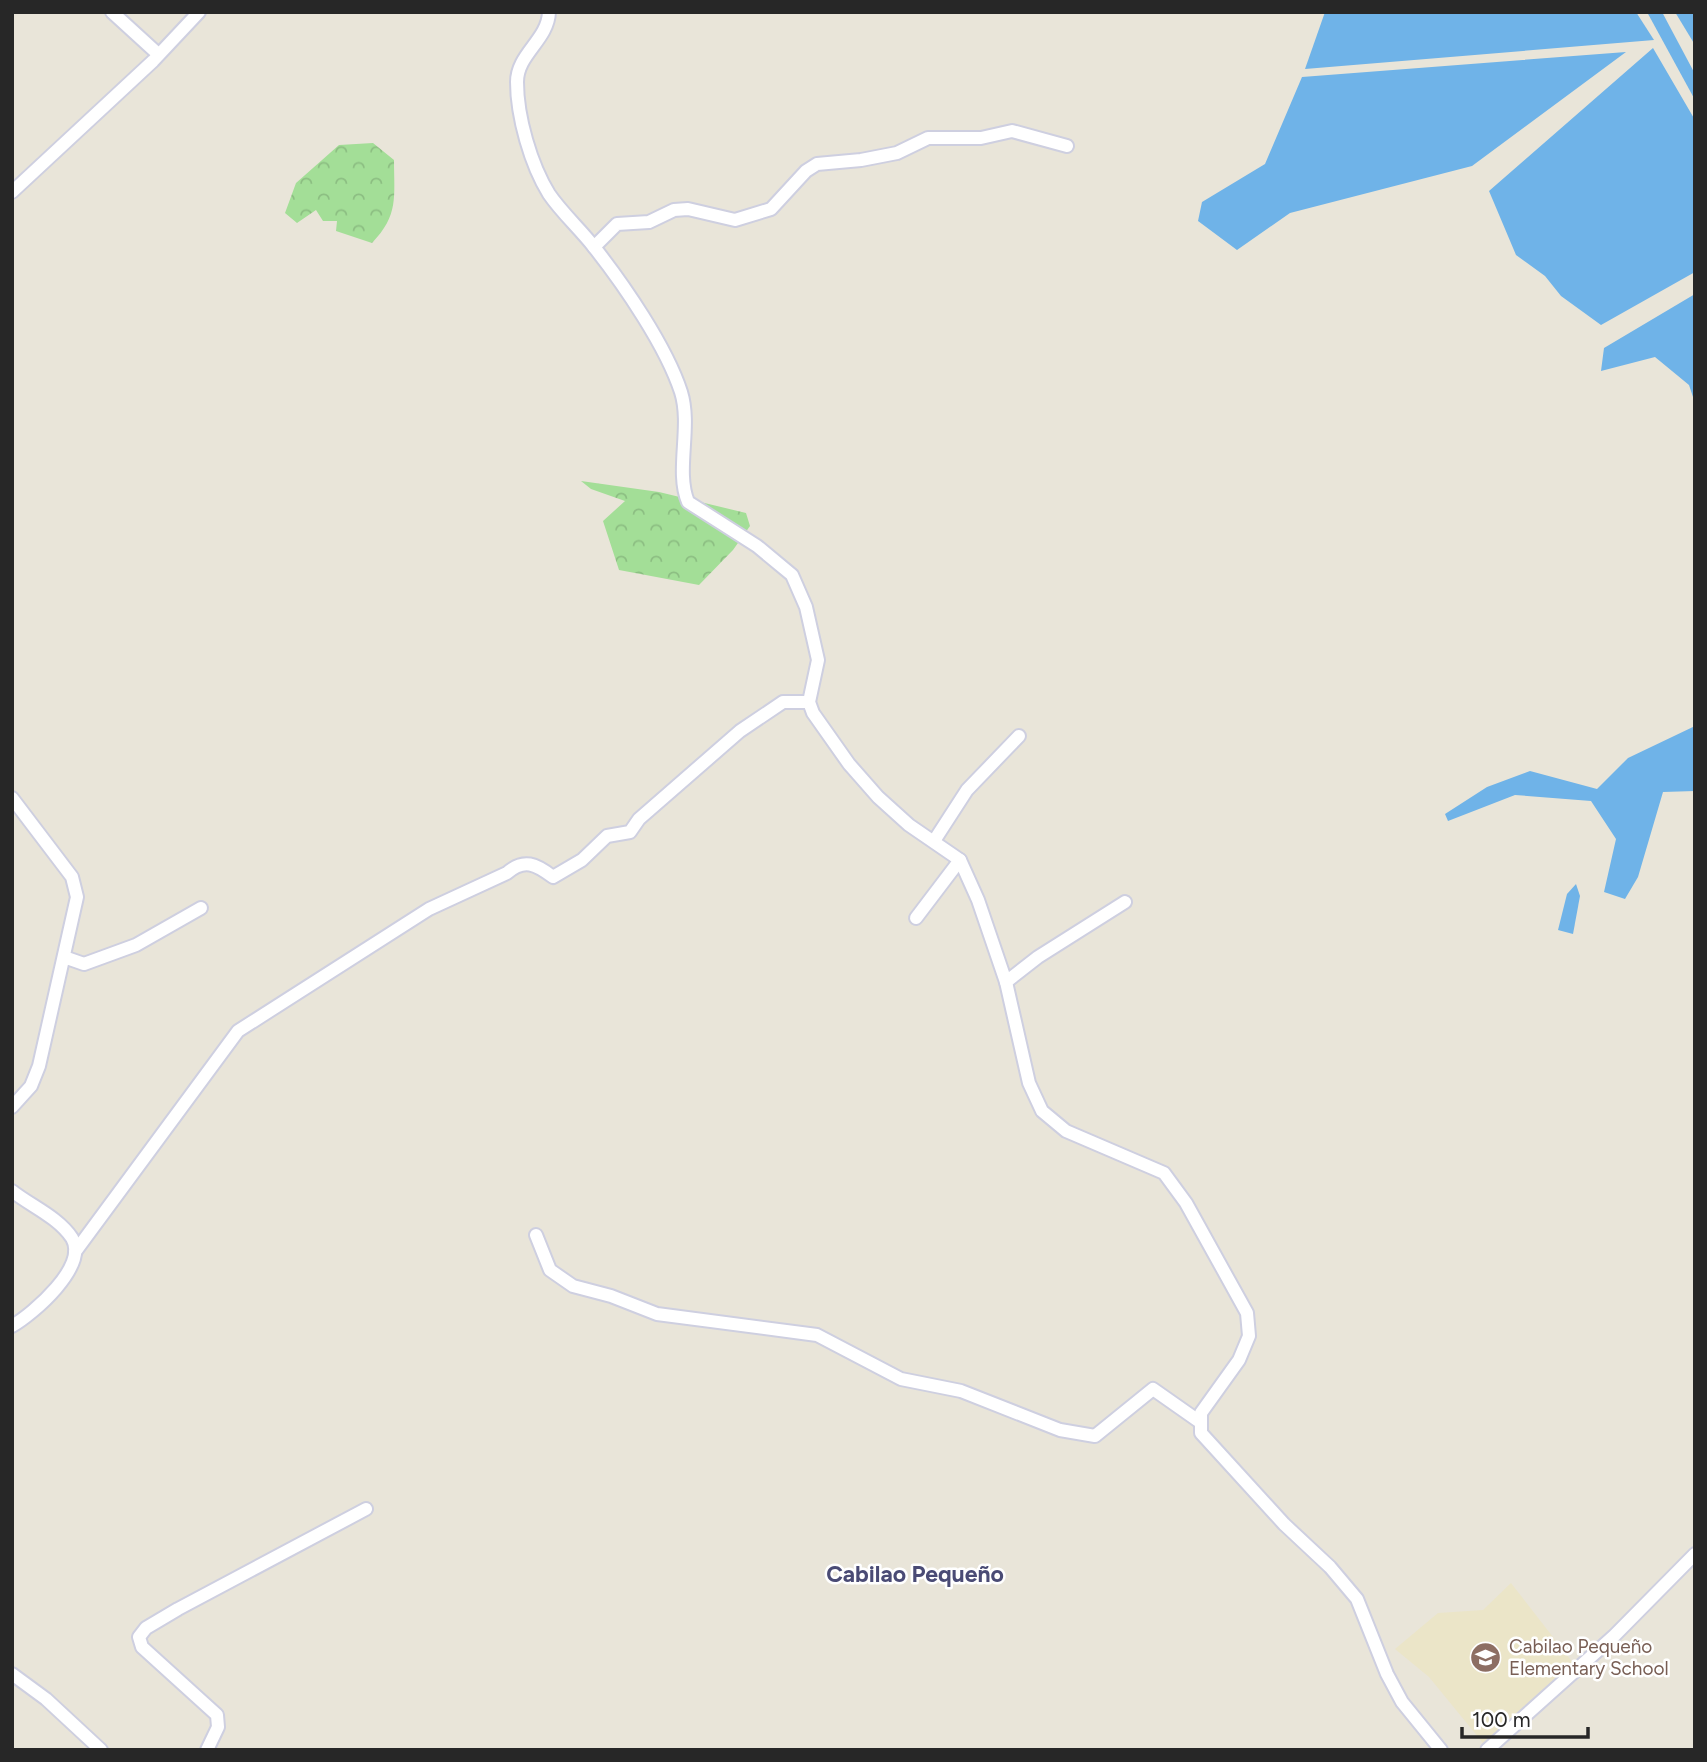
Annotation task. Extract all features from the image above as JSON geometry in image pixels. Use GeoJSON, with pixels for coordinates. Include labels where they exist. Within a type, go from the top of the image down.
{"type":"FeatureCollection","features":[{"type":"Feature","properties":{"kind":"street"},"geometry":{"type":"LineString","coordinates":[[112,12],[158,54]]}},
{"type":"Feature","properties":{"kind":"street"},"geometry":{"type":"LineString","coordinates":[[12,192],[158,54],[198,12]]}},
{"type":"Feature","properties":{"kind":"street"},"geometry":{"type":"LineString","coordinates":[[550,12],[546,31],[523,60],[517,74],[518,96],[537,168],[545,185],[594,247],[645,322],[681,392],[687,446],[684,485],[688,502],[779,561],[792,575],[799,589],[818,660],[809,702],[825,730],[863,780],[909,825],[960,860],[978,900],[1006,982],[1029,1083],[1042,1111],[1066,1131],[1164,1173],[1186,1203],[1247,1313],[1249,1336],[1239,1360],[1215,1389],[1201,1413],[1201,1433],[1284,1524],[1330,1567],[1357,1599],[1383,1664],[1402,1702],[1441,1750]]}},
{"type":"Feature","properties":{"kind":"street"},"geometry":{"type":"LineString","coordinates":[[594,247],[617,223],[649,222],[674,210],[688,209],[735,220],[771,209],[806,171],[817,164],[898,153],[928,138],[981,138],[1012,131],[1067,146]]}},
{"type":"Feature","properties":{"kind":"street"},"geometry":{"type":"LineString","coordinates":[[12,1326],[36,1310],[52,1294],[75,1252],[238,1031],[429,909],[507,873],[515,866],[524,863],[537,865],[553,877],[582,860],[607,836],[630,832],[639,819],[740,731],[783,702],[809,702]]}},
{"type":"Feature","properties":{"kind":"street"},"geometry":{"type":"LineString","coordinates":[[934,841],[967,790],[1019,736]]}},
{"type":"Feature","properties":{"kind":"street"},"geometry":{"type":"LineString","coordinates":[[12,798],[72,877],[77,897],[39,1066],[30,1086],[12,1107]]}},
{"type":"Feature","properties":{"kind":"street"},"geometry":{"type":"LineString","coordinates":[[916,918],[960,860]]}},
{"type":"Feature","properties":{"kind":"street"},"geometry":{"type":"LineString","coordinates":[[1006,982],[1038,957],[1125,902]]}},
{"type":"Feature","properties":{"kind":"street"},"geometry":{"type":"LineString","coordinates":[[64,957],[84,964],[136,945],[201,908]]}},
{"type":"Feature","properties":{"kind":"street"},"geometry":{"type":"LineString","coordinates":[[12,1191],[54,1219],[73,1239],[75,1252]]}},
{"type":"Feature","properties":{"kind":"street"},"geometry":{"type":"LineString","coordinates":[[536,1235],[550,1270],[573,1286],[611,1296],[657,1314],[817,1335],[901,1379],[961,1391],[1060,1430],[1094,1436],[1153,1389],[1200,1422]]}},
{"type":"Feature","properties":{"kind":"street"},"geometry":{"type":"LineString","coordinates":[[207,1750],[218,1727],[217,1715],[142,1647],[139,1637],[146,1628],[178,1609],[366,1509]]}},
{"type":"Feature","properties":{"kind":"street"},"geometry":{"type":"LineString","coordinates":[[1487,1750],[1614,1636],[1695,1554]]}},
{"type":"Feature","properties":{"kind":"street"},"geometry":{"type":"LineString","coordinates":[[12,1674],[47,1699],[101,1750]]}},
{"type":"Feature","properties":{"kind":"shaded area","name":"Cabilao Pequeño Elementary School"},"geometry":{"type":"Polygon","coordinates":[[[1511,1583],[1574,1664],[1483,1743],[1429,1677],[1395,1649],[1438,1613],[1483,1610],[1511,1583]]]}},
{"type":"Feature","properties":{"kind":"green space"},"geometry":{"type":"Polygon","coordinates":[[[373,143],[394,160],[394,185],[391,214],[372,243],[336,231],[337,221],[323,221],[316,210],[297,223],[285,213],[296,183],[339,145],[373,143]]]}},
{"type":"Feature","properties":{"kind":"green space"},"geometry":{"type":"Polygon","coordinates":[[[581,481],[659,492],[746,513],[750,526],[733,550],[699,585],[619,570],[603,521],[625,501],[591,489],[581,481]]]}},
{"type":"Feature","properties":{"kind":"water"},"geometry":{"type":"Polygon","coordinates":[[[1325,12],[1636,12],[1654,40],[1305,69],[1325,12]]]}},
{"type":"Feature","properties":{"kind":"water"},"geometry":{"type":"Polygon","coordinates":[[[1647,12],[1662,12],[1695,74],[1695,100],[1647,12]]]}},
{"type":"Feature","properties":{"kind":"water"},"geometry":{"type":"Polygon","coordinates":[[[1675,12],[1695,12],[1695,45],[1675,12]]]}},
{"type":"Feature","properties":{"kind":"water"},"geometry":{"type":"Polygon","coordinates":[[[1653,48],[1695,120],[1695,272],[1601,325],[1561,296],[1545,276],[1516,255],[1489,191],[1653,48]]]}},
{"type":"Feature","properties":{"kind":"water"},"geometry":{"type":"Polygon","coordinates":[[[1626,52],[1472,166],[1290,213],[1237,250],[1198,221],[1202,202],[1265,164],[1302,77],[1626,52]]]}},
{"type":"Feature","properties":{"kind":"water"},"geometry":{"type":"Polygon","coordinates":[[[1695,294],[1695,403],[1689,385],[1655,357],[1601,371],[1604,348],[1695,294]]]}},
{"type":"Feature","properties":{"kind":"water"},"geometry":{"type":"Polygon","coordinates":[[[1695,726],[1695,791],[1663,792],[1638,877],[1625,899],[1604,892],[1616,839],[1591,801],[1515,795],[1448,821],[1445,814],[1487,787],[1530,771],[1597,789],[1628,758],[1695,726]]]}},
{"type":"Feature","properties":{"kind":"water"},"geometry":{"type":"Polygon","coordinates":[[[1576,884],[1580,896],[1573,934],[1558,930],[1567,894],[1576,884]]]}},
{"type":"Feature","properties":{"kind":"place","name":"Cabilao Pequeño Elementary School"},"geometry":{"type":"Point","coordinates":[1486,1657]}},
{"type":"Feature","properties":{"kind":"district","name":"Cabilao Pequeño"},"geometry":{"type":"Point","coordinates":[915,1574]}}]}
